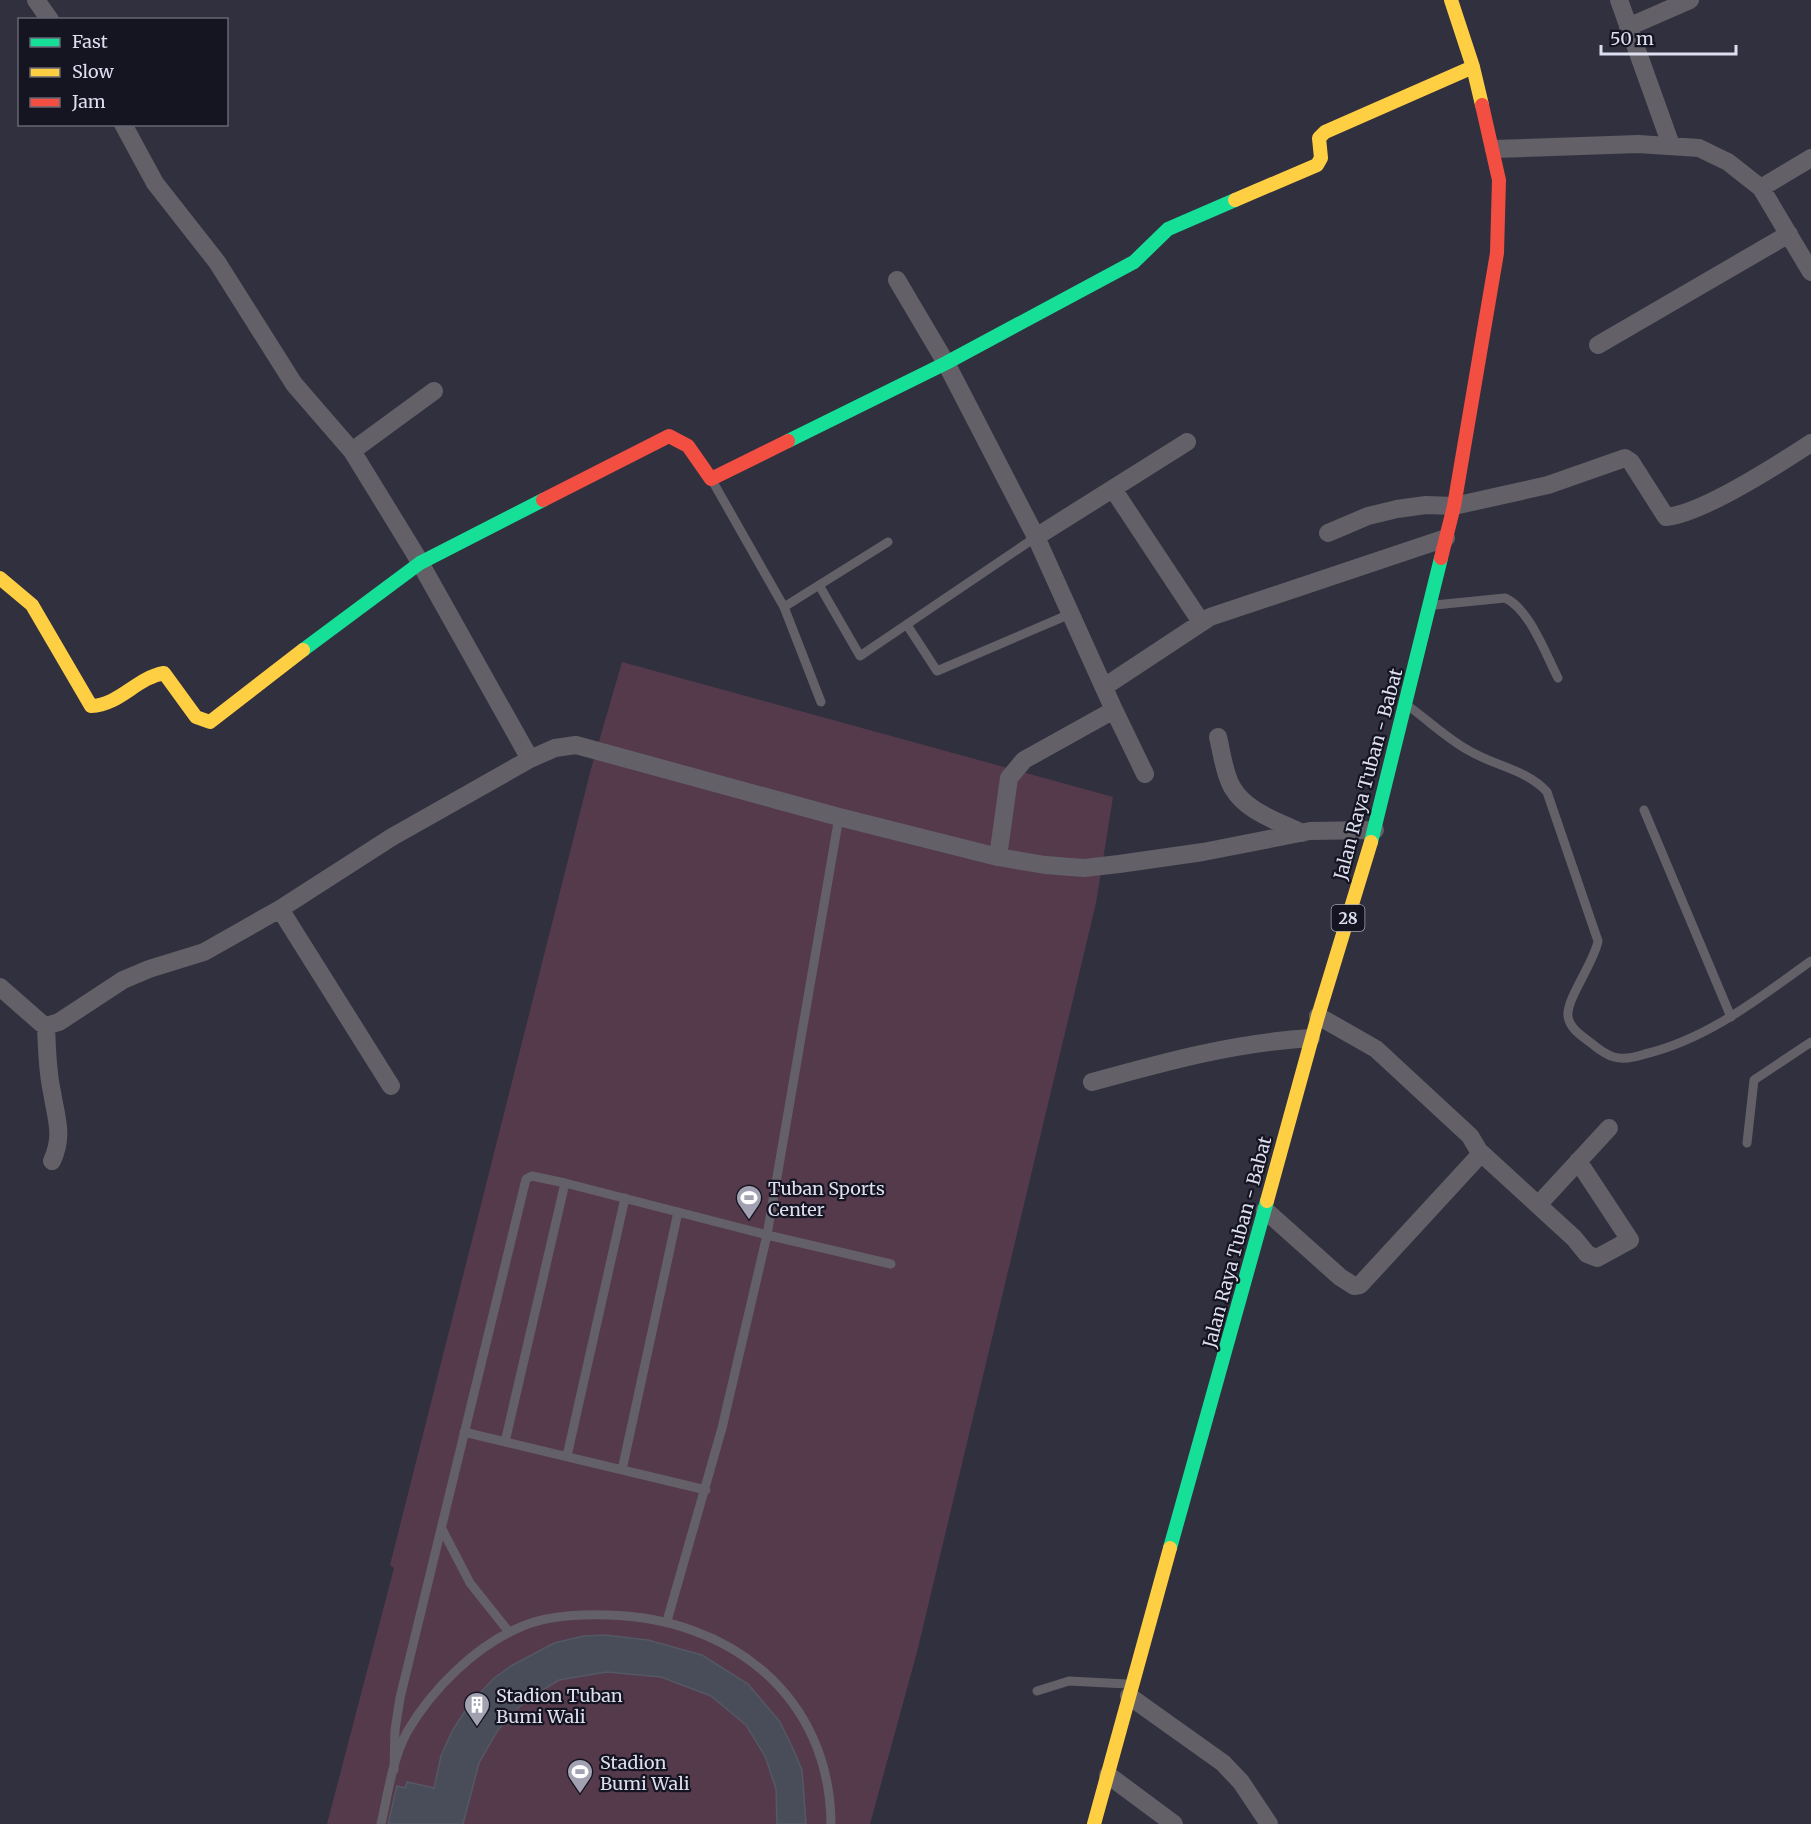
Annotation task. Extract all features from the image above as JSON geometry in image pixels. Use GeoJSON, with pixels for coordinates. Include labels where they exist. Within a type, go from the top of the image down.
{"type":"FeatureCollection","features":[{"type":"Feature","properties":{"kind":"main road","name":"Jalan Raya Tuban - Babat"},"geometry":{"type":"LineString","coordinates":[[1094,1824],[1311,1038],[1375,830],[1454,506],[1497,253],[1499,180],[1494,149],[1473,67],[1451,0]]}},
{"type":"Feature","properties":{"kind":"main road"},"geometry":{"type":"LineString","coordinates":[[0,578],[4,584],[28,598],[33,605],[91,706],[101,707],[110,704],[153,674],[164,673],[196,717],[210,722],[352,612],[420,563],[669,436],[684,442],[711,478],[946,363],[1134,262],[1168,229],[1317,165],[1321,158],[1319,138],[1325,132],[1473,67]]}},
{"type":"Feature","properties":{"kind":"street"},"geometry":{"type":"LineString","coordinates":[[36,0],[49,18]]}},
{"type":"Feature","properties":{"kind":"street"},"geometry":{"type":"LineString","coordinates":[[1619,0],[1671,145]]}},
{"type":"Feature","properties":{"kind":"street"},"geometry":{"type":"LineString","coordinates":[[1628,27],[1690,0]]}},
{"type":"Feature","properties":{"kind":"street"},"geometry":{"type":"LineString","coordinates":[[124,126],[155,183],[218,262],[294,384],[352,451],[420,563],[530,759]]}},
{"type":"Feature","properties":{"kind":"street"},"geometry":{"type":"LineString","coordinates":[[1494,149],[1671,145],[1699,148],[1728,162],[1761,188],[1811,272]]}},
{"type":"Feature","properties":{"kind":"street"},"geometry":{"type":"LineString","coordinates":[[1761,188],[1811,158]]}},
{"type":"Feature","properties":{"kind":"street"},"geometry":{"type":"LineString","coordinates":[[1598,345],[1789,234]]}},
{"type":"Feature","properties":{"kind":"street"},"geometry":{"type":"LineString","coordinates":[[897,280],[946,363],[1036,537],[1145,774]]}},
{"type":"Feature","properties":{"kind":"street"},"geometry":{"type":"LineString","coordinates":[[352,451],[434,391]]}},
{"type":"Feature","properties":{"kind":"street"},"geometry":{"type":"LineString","coordinates":[[1036,537],[1187,442]]}},
{"type":"Feature","properties":{"kind":"street"},"geometry":{"type":"LineString","coordinates":[[1328,533],[1368,516],[1397,509],[1426,505],[1454,506],[1548,485],[1625,458],[1631,462],[1666,517],[1676,516],[1723,495],[1811,443]]}},
{"type":"Feature","properties":{"kind":"street"},"geometry":{"type":"LineString","coordinates":[[1113,489],[1201,622]]}},
{"type":"Feature","properties":{"kind":"street"},"geometry":{"type":"LineString","coordinates":[[1104,687],[1201,622],[1446,538]]}},
{"type":"Feature","properties":{"kind":"street"},"geometry":{"type":"LineString","coordinates":[[998,857],[1009,778],[1012,772],[1024,760],[1114,710]]}},
{"type":"Feature","properties":{"kind":"street"},"geometry":{"type":"LineString","coordinates":[[1218,737],[1232,787],[1240,797],[1252,808],[1302,833]]}},
{"type":"Feature","properties":{"kind":"street"},"geometry":{"type":"LineString","coordinates":[[46,1026],[59,1022],[123,980],[149,969],[204,952],[280,909],[392,837],[530,759],[555,748],[576,745],[839,817],[998,857],[1045,865],[1084,868],[1203,852],[1330,829],[1375,830]]}},
{"type":"Feature","properties":{"kind":"street"},"geometry":{"type":"LineString","coordinates":[[280,909],[391,1086]]}},
{"type":"Feature","properties":{"kind":"street"},"geometry":{"type":"LineString","coordinates":[[0,987],[46,1026],[51,1091],[60,1124],[60,1140],[52,1161]]}},
{"type":"Feature","properties":{"kind":"street"},"geometry":{"type":"LineString","coordinates":[[1318,1016],[1376,1049],[1470,1136],[1479,1151],[1592,1257],[1601,1257],[1630,1240],[1578,1161]]}},
{"type":"Feature","properties":{"kind":"street"},"geometry":{"type":"LineString","coordinates":[[1092,1082],[1208,1050],[1258,1041],[1311,1038]]}},
{"type":"Feature","properties":{"kind":"street"},"geometry":{"type":"LineString","coordinates":[[1538,1205],[1610,1128]]}},
{"type":"Feature","properties":{"kind":"street"},"geometry":{"type":"LineString","coordinates":[[1265,1210],[1340,1277],[1354,1286],[1360,1285],[1477,1158],[1479,1151]]}},
{"type":"Feature","properties":{"kind":"street"},"geometry":{"type":"LineString","coordinates":[[1131,1690],[1223,1763],[1241,1782],[1269,1824]]}},
{"type":"Feature","properties":{"kind":"street"},"geometry":{"type":"LineString","coordinates":[[1108,1775],[1174,1824]]}},
{"type":"Feature","properties":{"kind":"lane"},"geometry":{"type":"LineString","coordinates":[[711,478],[784,607],[821,702]]}},
{"type":"Feature","properties":{"kind":"lane"},"geometry":{"type":"LineString","coordinates":[[819,585],[860,656],[1036,537]]}},
{"type":"Feature","properties":{"kind":"lane"},"geometry":{"type":"LineString","coordinates":[[784,607],[888,542]]}},
{"type":"Feature","properties":{"kind":"lane"},"geometry":{"type":"LineString","coordinates":[[1429,605],[1505,598],[1514,602],[1523,612],[1558,678]]}},
{"type":"Feature","properties":{"kind":"lane"},"geometry":{"type":"LineString","coordinates":[[906,625],[937,671],[1070,614]]}},
{"type":"Feature","properties":{"kind":"lane"},"geometry":{"type":"LineString","coordinates":[[1407,705],[1468,750],[1524,774],[1538,782],[1547,792],[1598,941],[1595,956],[1567,1009],[1568,1019],[1576,1031],[1614,1057],[1630,1058],[1664,1050],[1708,1030],[1731,1017],[1811,961]]}},
{"type":"Feature","properties":{"kind":"lane"},"geometry":{"type":"LineString","coordinates":[[1644,810],[1731,1017]]}},
{"type":"Feature","properties":{"kind":"lane"},"geometry":{"type":"LineString","coordinates":[[667,1621],[706,1490],[767,1235],[839,817]]}},
{"type":"Feature","properties":{"kind":"lane"},"geometry":{"type":"LineString","coordinates":[[1747,1143],[1754,1080],[1811,1042]]}},
{"type":"Feature","properties":{"kind":"lane"},"geometry":{"type":"LineString","coordinates":[[394,1770],[398,1707],[524,1183],[532,1176],[565,1183],[891,1264]]}},
{"type":"Feature","properties":{"kind":"lane"},"geometry":{"type":"LineString","coordinates":[[505,1442],[565,1183]]}},
{"type":"Feature","properties":{"kind":"lane"},"geometry":{"type":"LineString","coordinates":[[567,1456],[625,1198]]}},
{"type":"Feature","properties":{"kind":"lane"},"geometry":{"type":"LineString","coordinates":[[622,1470],[678,1212]]}},
{"type":"Feature","properties":{"kind":"lane"},"geometry":{"type":"LineString","coordinates":[[464,1432],[706,1490]]}},
{"type":"Feature","properties":{"kind":"lane"},"geometry":{"type":"LineString","coordinates":[[442,1529],[470,1583],[509,1632]]}},
{"type":"Feature","properties":{"kind":"lane"},"geometry":{"type":"LineString","coordinates":[[381,1824],[394,1770],[407,1733],[440,1689],[469,1661],[509,1632],[525,1624],[570,1616],[621,1615],[667,1621],[691,1628],[732,1647],[764,1672],[789,1698],[817,1745],[827,1783],[831,1824]]}},
{"type":"Feature","properties":{"kind":"lane"},"geometry":{"type":"LineString","coordinates":[[1036,1691],[1069,1681],[1131,1690]]}},
{"type":"Feature","properties":{"kind":"shaded area","name":"Tuban Sports Center"},"geometry":{"type":"Polygon","coordinates":[[[622,662],[1113,797],[1096,903],[917,1652],[870,1824],[327,1824],[394,1568],[390,1565],[591,769],[622,662]]]}},
{"type":"Feature","properties":{"kind":"building","name":"Stadion Tuban Bumi Wali"},"geometry":{"type":"Polygon","coordinates":[[[605,1635],[648,1640],[702,1655],[748,1684],[780,1722],[802,1770],[806,1824],[777,1824],[776,1789],[765,1756],[746,1725],[711,1696],[661,1677],[607,1672],[559,1680],[528,1699],[515,1711],[498,1730],[479,1763],[463,1824],[388,1824],[397,1786],[405,1788],[407,1782],[434,1788],[441,1756],[452,1731],[469,1705],[493,1679],[511,1666],[554,1643],[584,1636],[605,1635]]]}},
{"type":"Feature","properties":{"kind":"traffic: fast"},"geometry":{"type":"LineString","coordinates":[[788,441],[946,363],[1134,262],[1168,229],[1235,200]]}},
{"type":"Feature","properties":{"kind":"traffic: fast"},"geometry":{"type":"LineString","coordinates":[[303,650],[420,563],[543,500]]}},
{"type":"Feature","properties":{"kind":"traffic: fast"},"geometry":{"type":"LineString","coordinates":[[1371,842],[1441,558]]}},
{"type":"Feature","properties":{"kind":"traffic: fast"},"geometry":{"type":"LineString","coordinates":[[1170,1548],[1267,1201]]}},
{"type":"Feature","properties":{"kind":"traffic: slow"},"geometry":{"type":"LineString","coordinates":[[1451,0],[1473,67],[1482,105]]}},
{"type":"Feature","properties":{"kind":"traffic: slow"},"geometry":{"type":"LineString","coordinates":[[1235,200],[1317,165],[1321,158],[1319,138],[1325,132],[1473,67]]}},
{"type":"Feature","properties":{"kind":"traffic: slow"},"geometry":{"type":"LineString","coordinates":[[0,578],[32,605],[91,706],[111,701],[145,680],[164,673],[196,717],[210,722],[303,650]]}},
{"type":"Feature","properties":{"kind":"traffic: slow"},"geometry":{"type":"LineString","coordinates":[[1267,1201],[1318,1016],[1371,842]]}},
{"type":"Feature","properties":{"kind":"traffic: slow"},"geometry":{"type":"LineString","coordinates":[[1094,1824],[1170,1548]]}},
{"type":"Feature","properties":{"kind":"traffic: jam"},"geometry":{"type":"LineString","coordinates":[[1441,558],[1454,506],[1497,253],[1499,180],[1482,105]]}},
{"type":"Feature","properties":{"kind":"traffic: jam"},"geometry":{"type":"LineString","coordinates":[[543,500],[669,436],[688,446],[711,479],[788,441]]}},
{"type":"Feature","properties":{"kind":"place","name":"Tuban Sports Center"},"geometry":{"type":"Point","coordinates":[749,1221]}},
{"type":"Feature","properties":{"kind":"place","name":"Stadion Tuban Bumi Wali"},"geometry":{"type":"Point","coordinates":[477,1728]}},
{"type":"Feature","properties":{"kind":"place","name":"Stadion Bumi Wali"},"geometry":{"type":"Point","coordinates":[580,1795]}}]}
